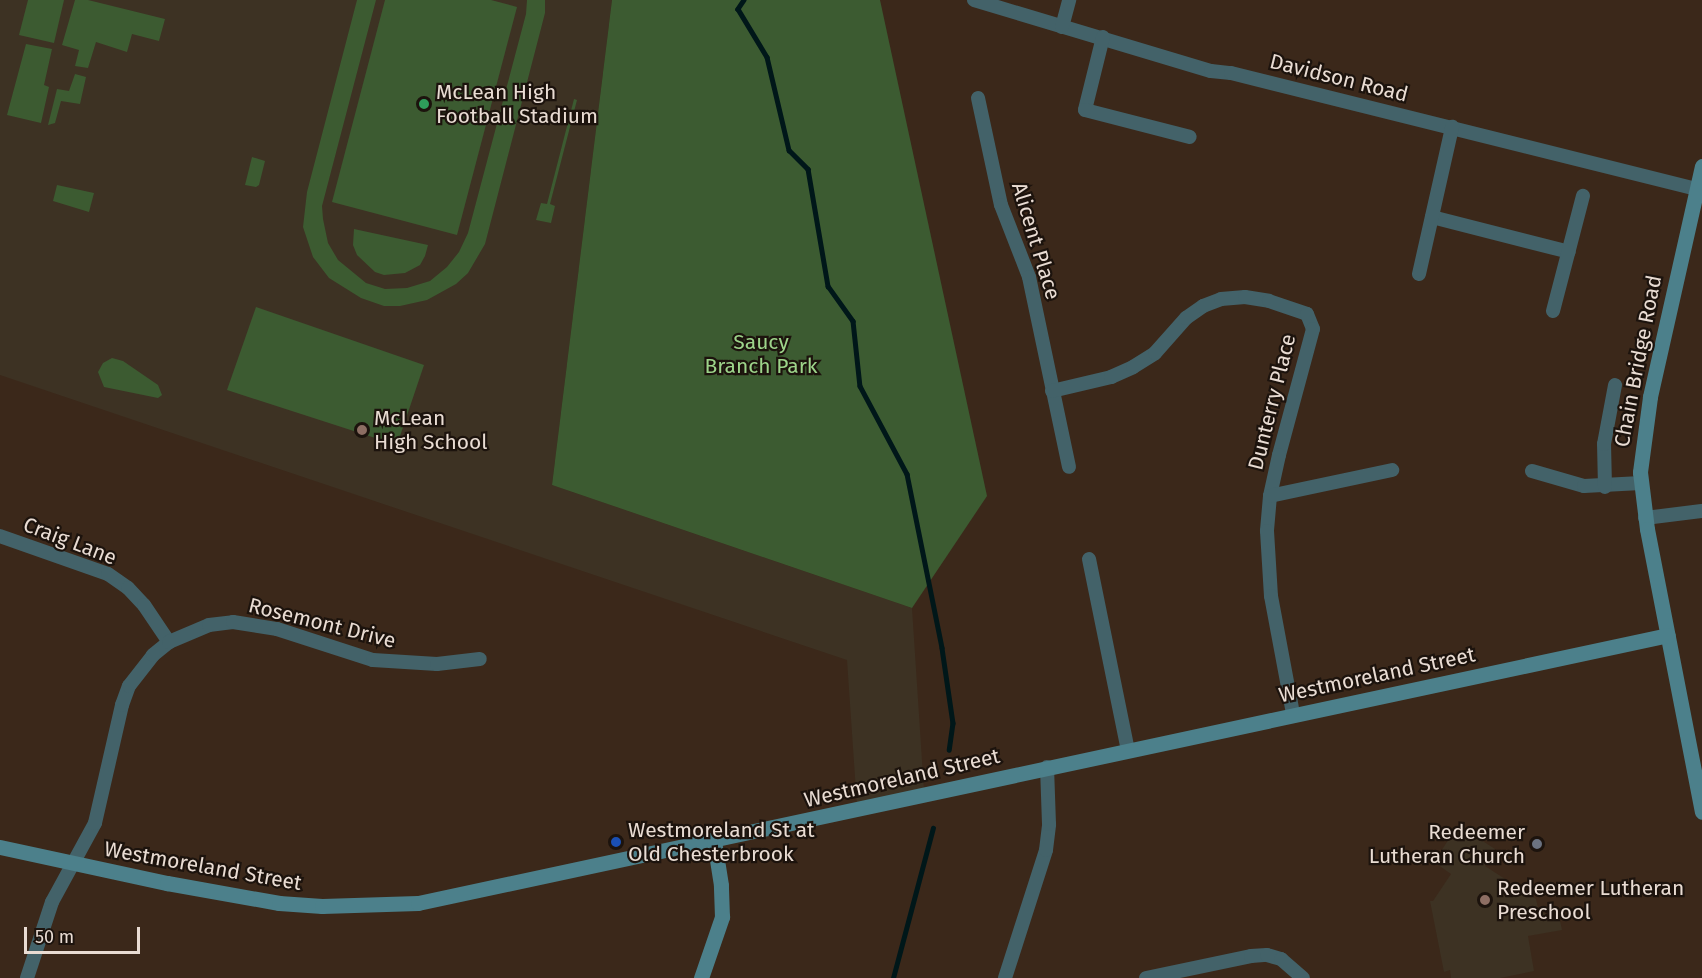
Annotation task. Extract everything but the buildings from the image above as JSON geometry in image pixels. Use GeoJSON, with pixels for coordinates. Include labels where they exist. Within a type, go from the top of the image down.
{"type":"FeatureCollection","features":[{"type":"Feature","properties":{"kind":"main road","name":"Chain Bridge Road"},"geometry":{"type":"LineString","coordinates":[[1702,166],[1699,189],[1647,410],[1641,448],[1641,483],[1645,518],[1702,813]]}},
{"type":"Feature","properties":{"kind":"main road","name":"Westmoreland Street"},"geometry":{"type":"LineString","coordinates":[[0,847],[74,864],[279,903],[371,906],[433,900],[1668,635]]}},
{"type":"Feature","properties":{"kind":"main road"},"geometry":{"type":"LineString","coordinates":[[701,978],[722,917],[721,885],[714,841]]}},
{"type":"Feature","properties":{"kind":"street","name":"Davidson Road"},"geometry":{"type":"LineString","coordinates":[[974,0],[1126,44],[1142,52],[1211,70],[1231,73],[1699,189]]}},
{"type":"Feature","properties":{"kind":"street"},"geometry":{"type":"LineString","coordinates":[[1062,27],[1069,0]]}},
{"type":"Feature","properties":{"kind":"street"},"geometry":{"type":"LineString","coordinates":[[1103,38],[1085,110],[1190,137]]}},
{"type":"Feature","properties":{"kind":"street","name":"Alicent Place"},"geometry":{"type":"LineString","coordinates":[[978,98],[1000,205],[1029,277],[1069,467]]}},
{"type":"Feature","properties":{"kind":"street"},"geometry":{"type":"LineString","coordinates":[[1419,274],[1452,128]]}},
{"type":"Feature","properties":{"kind":"street"},"geometry":{"type":"LineString","coordinates":[[1553,311],[1583,196]]}},
{"type":"Feature","properties":{"kind":"street"},"geometry":{"type":"LineString","coordinates":[[1432,217],[1569,252]]}},
{"type":"Feature","properties":{"kind":"street","name":"Dunterry Place"},"geometry":{"type":"LineString","coordinates":[[1052,390],[1112,377],[1133,367],[1155,353],[1186,318],[1203,306],[1221,299],[1245,297],[1269,301],[1306,314],[1313,329],[1270,496],[1267,531],[1271,596],[1293,714]]}},
{"type":"Feature","properties":{"kind":"street"},"geometry":{"type":"LineString","coordinates":[[1605,487],[1604,444],[1615,385]]}},
{"type":"Feature","properties":{"kind":"street"},"geometry":{"type":"LineString","coordinates":[[1270,496],[1392,470]]}},
{"type":"Feature","properties":{"kind":"street"},"geometry":{"type":"LineString","coordinates":[[1532,471],[1584,486],[1605,487],[1641,483]]}},
{"type":"Feature","properties":{"kind":"street"},"geometry":{"type":"LineString","coordinates":[[1645,518],[1702,511]]}},
{"type":"Feature","properties":{"kind":"street","name":"Craig Lane"},"geometry":{"type":"LineString","coordinates":[[0,536],[108,574],[128,588],[144,605],[169,642]]}},
{"type":"Feature","properties":{"kind":"street"},"geometry":{"type":"LineString","coordinates":[[1089,559],[1128,750]]}},
{"type":"Feature","properties":{"kind":"street","name":"Rosemont Drive"},"geometry":{"type":"LineString","coordinates":[[27,978],[52,902],[95,823],[122,705],[129,686],[147,662],[169,642],[209,626],[233,622],[277,629],[373,660],[437,664],[480,659]]}},
{"type":"Feature","properties":{"kind":"street"},"geometry":{"type":"LineString","coordinates":[[1005,978],[1046,850],[1049,824],[1047,767]]}},
{"type":"Feature","properties":{"kind":"street"},"geometry":{"type":"LineString","coordinates":[[1155,977],[1251,956],[1267,955],[1281,959],[1304,978]]}},
{"type":"Feature","properties":{"kind":"shaded area","name":"McLean High School"},"geometry":{"type":"Polygon","coordinates":[[[0,0],[612,0],[552,485],[912,608],[924,791],[857,806],[847,660],[0,375],[0,0]]]}},
{"type":"Feature","properties":{"kind":"shaded area","name":"Redeemer Lutheran Preschool"},"geometry":{"type":"Polygon","coordinates":[[[1458,825],[1495,849],[1485,866],[1536,899],[1538,908],[1551,918],[1559,916],[1562,930],[1528,936],[1534,971],[1500,978],[1451,978],[1450,970],[1444,972],[1430,901],[1433,901],[1451,874],[1434,862],[1458,825]]]}},
{"type":"Feature","properties":{"kind":"green space"},"geometry":{"type":"Polygon","coordinates":[[[28,0],[64,0],[54,43],[19,35],[28,0]]]}},
{"type":"Feature","properties":{"kind":"green space"},"geometry":{"type":"Polygon","coordinates":[[[75,0],[88,0],[165,19],[159,41],[132,34],[127,52],[96,42],[88,68],[75,66],[79,50],[62,45],[75,0]]]}},
{"type":"Feature","properties":{"kind":"green space"},"geometry":{"type":"Polygon","coordinates":[[[357,0],[376,0],[322,206],[323,219],[328,243],[338,260],[366,283],[385,289],[407,288],[430,281],[447,267],[459,252],[468,233],[526,14],[527,0],[545,0],[545,13],[485,244],[468,273],[456,284],[427,300],[400,306],[384,306],[361,298],[329,278],[313,257],[303,227],[307,192],[357,0]]]}},
{"type":"Feature","properties":{"kind":"green space","name":"McLean High Football Stadium"},"geometry":{"type":"Polygon","coordinates":[[[385,0],[491,0],[517,7],[457,235],[332,202],[385,0]]]}},
{"type":"Feature","properties":{"kind":"green space","name":"Saucy Branch Park"},"geometry":{"type":"Polygon","coordinates":[[[612,0],[880,0],[987,496],[912,608],[552,485],[612,0]]]}},
{"type":"Feature","properties":{"kind":"green space"},"geometry":{"type":"Polygon","coordinates":[[[26,44],[52,49],[44,85],[49,87],[41,123],[7,115],[26,44]]]}},
{"type":"Feature","properties":{"kind":"green space"},"geometry":{"type":"Polygon","coordinates":[[[75,74],[86,77],[80,104],[61,101],[55,123],[48,125],[57,89],[69,91],[75,74]]]}},
{"type":"Feature","properties":{"kind":"green space"},"geometry":{"type":"Polygon","coordinates":[[[574,99],[577,100],[550,204],[555,206],[551,223],[536,220],[541,203],[547,204],[574,99]]]}},
{"type":"Feature","properties":{"kind":"green space"},"geometry":{"type":"Polygon","coordinates":[[[252,157],[265,161],[259,185],[256,187],[245,185],[252,157]]]}},
{"type":"Feature","properties":{"kind":"green space"},"geometry":{"type":"Polygon","coordinates":[[[57,185],[94,193],[89,212],[53,201],[57,185]]]}},
{"type":"Feature","properties":{"kind":"green space"},"geometry":{"type":"Polygon","coordinates":[[[354,229],[428,245],[425,256],[420,265],[405,273],[384,275],[375,272],[357,255],[353,245],[354,229]]]}},
{"type":"Feature","properties":{"kind":"green space"},"geometry":{"type":"Polygon","coordinates":[[[256,307],[424,365],[397,445],[227,390],[256,307]]]}},
{"type":"Feature","properties":{"kind":"green space"},"geometry":{"type":"Polygon","coordinates":[[[112,358],[123,361],[158,385],[162,395],[158,398],[104,387],[98,372],[103,363],[112,358]]]}},
{"type":"Feature","properties":{"kind":"waterway"},"geometry":{"type":"LineString","coordinates":[[744,0],[738,9],[767,57],[789,150],[808,169],[828,286],[853,321],[860,386],[907,474],[942,648],[953,723],[949,750]]}},
{"type":"Feature","properties":{"kind":"waterway"},"geometry":{"type":"LineString","coordinates":[[893,978],[933,828]]}},
{"type":"Feature","properties":{"kind":"place","name":"McLean High Football Stadium"},"geometry":{"type":"Point","coordinates":[424,104]}},
{"type":"Feature","properties":{"kind":"place","name":"McLean High School"},"geometry":{"type":"Point","coordinates":[362,430]}},
{"type":"Feature","properties":{"kind":"place","name":"Westmoreland St at Old Chesterbrook"},"geometry":{"type":"Point","coordinates":[616,842]}},
{"type":"Feature","properties":{"kind":"place","name":"Redeemer Lutheran Church"},"geometry":{"type":"Point","coordinates":[1537,844]}},
{"type":"Feature","properties":{"kind":"place","name":"Redeemer Lutheran Preschool"},"geometry":{"type":"Point","coordinates":[1485,900]}}]}
